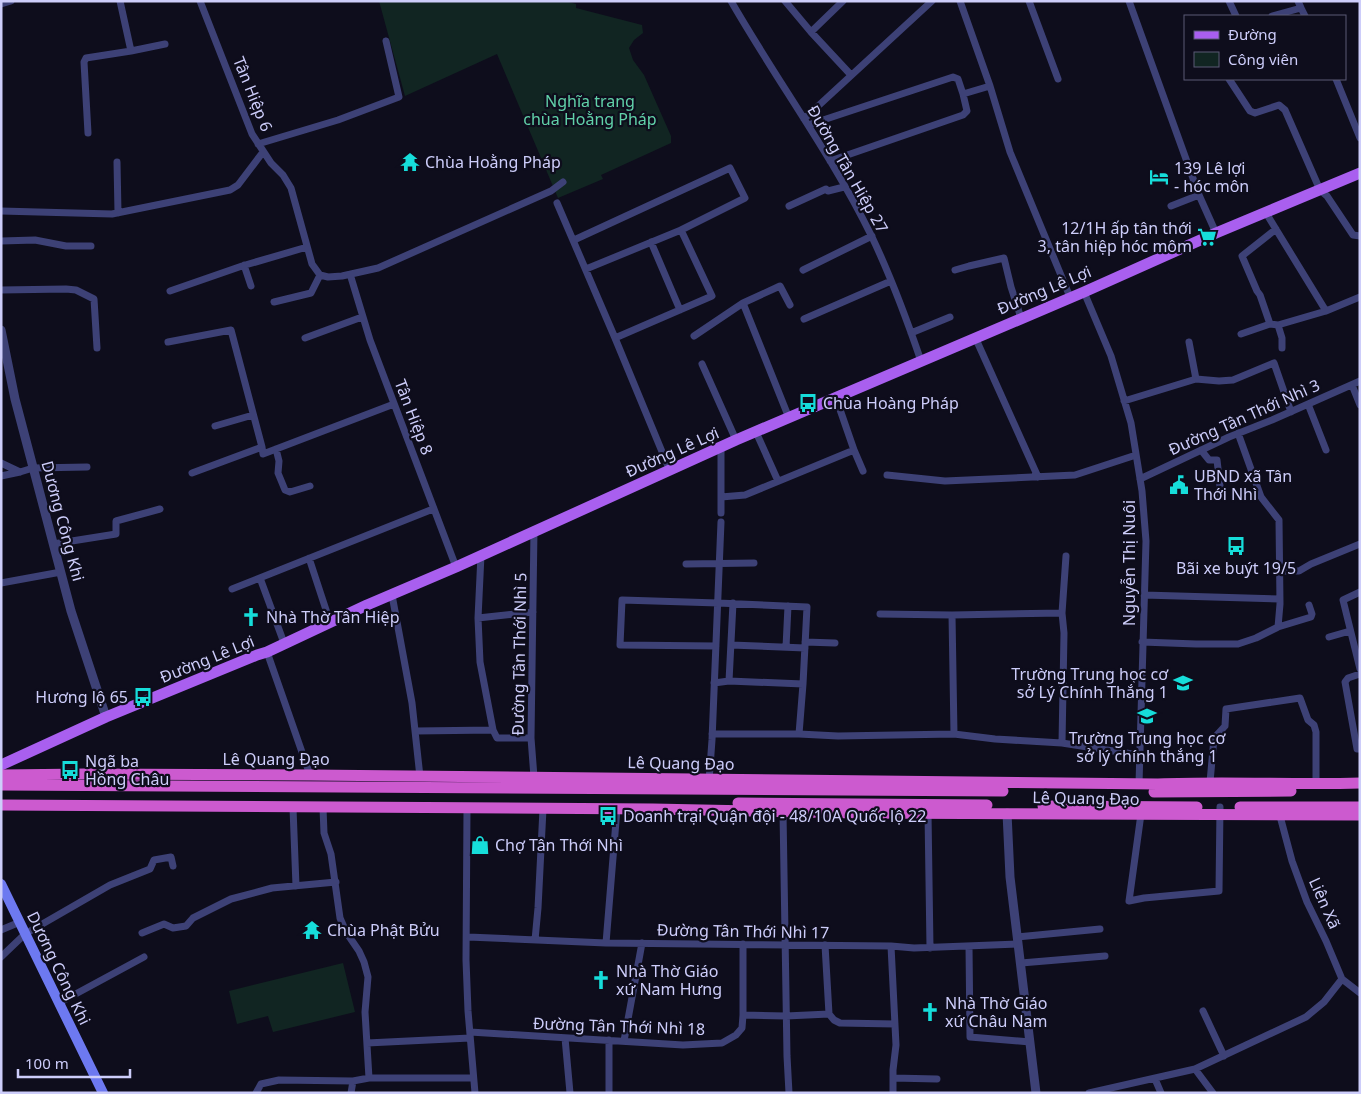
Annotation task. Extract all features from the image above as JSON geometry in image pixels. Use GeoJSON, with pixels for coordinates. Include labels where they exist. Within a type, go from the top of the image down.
{"type":"FeatureCollection","features":[{"type":"Feature","properties":{"kind":"highway","name":"Lê Quang Đạo"},"geometry":{"type":"LineString","coordinates":[[1,775],[534,777],[709,785]]}},
{"type":"Feature","properties":{"kind":"highway","name":"Lê Quang Đạo"},"geometry":{"type":"LineString","coordinates":[[1139,788],[1210,782],[1360,783]]}},
{"type":"Feature","properties":{"kind":"highway","name":"Lê Quang Đạo"},"geometry":{"type":"LineString","coordinates":[[1,785],[709,785],[1360,791]]}},
{"type":"Feature","properties":{"kind":"highway"},"geometry":{"type":"LineString","coordinates":[[1139,788],[1140,810]]}},
{"type":"Feature","properties":{"kind":"highway","name":"Lê Quang Đạo"},"geometry":{"type":"LineString","coordinates":[[1,798],[1220,811],[1360,808]]}},
{"type":"Feature","properties":{"kind":"highway","name":"Lê Quang Đạo"},"geometry":{"type":"LineString","coordinates":[[1,805],[928,813],[1140,810]]}},
{"type":"Feature","properties":{"kind":"highway","name":"Lê Quang Đạo"},"geometry":{"type":"LineString","coordinates":[[1220,811],[1280,816],[1360,815]]}},
{"type":"Feature","properties":{"kind":"main road","name":"Đường Lê Lợi"},"geometry":{"type":"LineString","coordinates":[[1,765],[106,717],[267,652],[367,605],[456,567],[736,440],[1360,173]]}},
{"type":"Feature","properties":{"kind":"main road","name":"Dương Công Khi"},"geometry":{"type":"LineString","coordinates":[[1,884],[103,1093]]}},
{"type":"Feature","properties":{"kind":"street"},"geometry":{"type":"LineString","coordinates":[[1,4],[11,1]]}},
{"type":"Feature","properties":{"kind":"street"},"geometry":{"type":"LineString","coordinates":[[120,1],[131,51]]}},
{"type":"Feature","properties":{"kind":"street","name":"Tân Hiệp 6"},"geometry":{"type":"LineString","coordinates":[[200,1],[252,134],[263,152],[286,179],[291,188],[312,264],[320,275]]}},
{"type":"Feature","properties":{"kind":"street","name":"Đường Tân Hiệp 27"},"geometry":{"type":"LineString","coordinates":[[731,1],[830,161],[872,236],[922,361]]}},
{"type":"Feature","properties":{"kind":"street"},"geometry":{"type":"LineString","coordinates":[[785,1],[851,75]]}},
{"type":"Feature","properties":{"kind":"street"},"geometry":{"type":"LineString","coordinates":[[811,32],[843,1]]}},
{"type":"Feature","properties":{"kind":"street"},"geometry":{"type":"LineString","coordinates":[[806,122],[851,75],[932,1]]}},
{"type":"Feature","properties":{"kind":"street"},"geometry":{"type":"LineString","coordinates":[[960,1],[990,86],[1010,152],[1070,297]]}},
{"type":"Feature","properties":{"kind":"street"},"geometry":{"type":"LineString","coordinates":[[1029,1],[1058,79]]}},
{"type":"Feature","properties":{"kind":"street"},"geometry":{"type":"LineString","coordinates":[[1129,1],[1199,195],[1216,233]]}},
{"type":"Feature","properties":{"kind":"street"},"geometry":{"type":"LineString","coordinates":[[1229,1],[1236,15]]}},
{"type":"Feature","properties":{"kind":"street"},"geometry":{"type":"LineString","coordinates":[[1275,15],[1300,5]]}},
{"type":"Feature","properties":{"kind":"street"},"geometry":{"type":"LineString","coordinates":[[258,144],[338,120],[398,97],[386,41]]}},
{"type":"Feature","properties":{"kind":"street"},"geometry":{"type":"LineString","coordinates":[[88,133],[84,62],[86,58],[165,44]]}},
{"type":"Feature","properties":{"kind":"street"},"geometry":{"type":"LineString","coordinates":[[806,122],[953,76],[958,79],[967,111],[963,115],[830,161]]}},
{"type":"Feature","properties":{"kind":"street"},"geometry":{"type":"LineString","coordinates":[[1230,80],[1250,111],[1255,113],[1279,105],[1285,110],[1320,190],[1327,196],[1353,235],[1360,236]]}},
{"type":"Feature","properties":{"kind":"street"},"geometry":{"type":"LineString","coordinates":[[1336,80],[1360,138]]}},
{"type":"Feature","properties":{"kind":"street"},"geometry":{"type":"LineString","coordinates":[[963,94],[990,86]]}},
{"type":"Feature","properties":{"kind":"street"},"geometry":{"type":"LineString","coordinates":[[1,211],[84,214],[118,213],[230,190],[238,185],[263,152]]}},
{"type":"Feature","properties":{"kind":"street"},"geometry":{"type":"LineString","coordinates":[[117,162],[118,213]]}},
{"type":"Feature","properties":{"kind":"street"},"geometry":{"type":"LineString","coordinates":[[574,240],[730,168],[745,198],[681,230],[586,269]]}},
{"type":"Feature","properties":{"kind":"street"},"geometry":{"type":"LineString","coordinates":[[274,302],[311,293],[320,275],[328,277],[378,268],[551,191],[563,182]]}},
{"type":"Feature","properties":{"kind":"street"},"geometry":{"type":"LineString","coordinates":[[789,206],[826,189],[828,191],[844,187]]}},
{"type":"Feature","properties":{"kind":"street"},"geometry":{"type":"LineString","coordinates":[[1171,206],[1199,195]]}},
{"type":"Feature","properties":{"kind":"street"},"geometry":{"type":"LineString","coordinates":[[557,203],[670,471]]}},
{"type":"Feature","properties":{"kind":"street"},"geometry":{"type":"LineString","coordinates":[[1266,213],[1326,311]]}},
{"type":"Feature","properties":{"kind":"street"},"geometry":{"type":"LineString","coordinates":[[1270,324],[1260,295],[1255,288],[1242,256],[1276,229]]}},
{"type":"Feature","properties":{"kind":"street"},"geometry":{"type":"LineString","coordinates":[[615,338],[712,296],[681,230]]}},
{"type":"Feature","properties":{"kind":"street"},"geometry":{"type":"LineString","coordinates":[[803,270],[872,236]]}},
{"type":"Feature","properties":{"kind":"street"},"geometry":{"type":"LineString","coordinates":[[1,241],[35,240],[66,246],[91,246]]}},
{"type":"Feature","properties":{"kind":"street"},"geometry":{"type":"LineString","coordinates":[[651,242],[680,310]]}},
{"type":"Feature","properties":{"kind":"street"},"geometry":{"type":"LineString","coordinates":[[170,291],[307,247]]}},
{"type":"Feature","properties":{"kind":"street"},"geometry":{"type":"LineString","coordinates":[[955,270],[1004,258],[1021,318]]}},
{"type":"Feature","properties":{"kind":"street"},"geometry":{"type":"LineString","coordinates":[[244,266],[251,286]]}},
{"type":"Feature","properties":{"kind":"street","name":"Tân Hiệp 8"},"geometry":{"type":"LineString","coordinates":[[350,274],[362,317],[456,567]]}},
{"type":"Feature","properties":{"kind":"street"},"geometry":{"type":"LineString","coordinates":[[804,318],[891,280]]}},
{"type":"Feature","properties":{"kind":"street"},"geometry":{"type":"LineString","coordinates":[[694,336],[744,303],[780,286],[790,305]]}},
{"type":"Feature","properties":{"kind":"street"},"geometry":{"type":"LineString","coordinates":[[1,290],[66,289],[76,290],[94,299],[97,348]]}},
{"type":"Feature","properties":{"kind":"street","name":"Nguyễn Thị Nuôi"},"geometry":{"type":"LineString","coordinates":[[1084,292],[1111,356],[1131,423],[1140,479],[1146,541],[1139,788]]}},
{"type":"Feature","properties":{"kind":"street"},"geometry":{"type":"LineString","coordinates":[[1242,334],[1270,324],[1278,325],[1326,311],[1360,297]]}},
{"type":"Feature","properties":{"kind":"street"},"geometry":{"type":"LineString","coordinates":[[744,303],[789,418]]}},
{"type":"Feature","properties":{"kind":"street"},"geometry":{"type":"LineString","coordinates":[[305,338],[362,317]]}},
{"type":"Feature","properties":{"kind":"street"},"geometry":{"type":"LineString","coordinates":[[911,333],[950,317]]}},
{"type":"Feature","properties":{"kind":"street"},"geometry":{"type":"LineString","coordinates":[[1278,325],[1282,338],[1282,348]]}},
{"type":"Feature","properties":{"kind":"street"},"geometry":{"type":"LineString","coordinates":[[168,342],[231,330],[263,454],[394,404]]}},
{"type":"Feature","properties":{"kind":"street","name":"Dương Công Khi"},"geometry":{"type":"LineString","coordinates":[[1,332],[33,468],[71,611],[106,717]]}},
{"type":"Feature","properties":{"kind":"street"},"geometry":{"type":"LineString","coordinates":[[975,337],[1038,477]]}},
{"type":"Feature","properties":{"kind":"street"},"geometry":{"type":"LineString","coordinates":[[1189,342],[1196,379]]}},
{"type":"Feature","properties":{"kind":"street"},"geometry":{"type":"LineString","coordinates":[[1124,401],[1196,379],[1210,381],[1233,380],[1274,363],[1291,412]]}},
{"type":"Feature","properties":{"kind":"street"},"geometry":{"type":"LineString","coordinates":[[702,364],[736,440]]}},
{"type":"Feature","properties":{"kind":"street","name":"Đường Tân Thới Nhì 3"},"geometry":{"type":"LineString","coordinates":[[1140,479],[1238,433],[1360,381]]}},
{"type":"Feature","properties":{"kind":"street"},"geometry":{"type":"LineString","coordinates":[[1352,385],[1360,406]]}},
{"type":"Feature","properties":{"kind":"street"},"geometry":{"type":"LineString","coordinates":[[836,398],[863,471]]}},
{"type":"Feature","properties":{"kind":"street"},"geometry":{"type":"LineString","coordinates":[[1308,404],[1326,450]]}},
{"type":"Feature","properties":{"kind":"street"},"geometry":{"type":"LineString","coordinates":[[215,426],[253,415]]}},
{"type":"Feature","properties":{"kind":"street"},"geometry":{"type":"LineString","coordinates":[[756,432],[778,481]]}},
{"type":"Feature","properties":{"kind":"street"},"geometry":{"type":"LineString","coordinates":[[1238,433],[1261,498],[1279,520],[1280,599],[1278,627]]}},
{"type":"Feature","properties":{"kind":"street"},"geometry":{"type":"LineString","coordinates":[[192,473],[262,447]]}},
{"type":"Feature","properties":{"kind":"street"},"geometry":{"type":"LineString","coordinates":[[721,448],[721,513]]}},
{"type":"Feature","properties":{"kind":"street"},"geometry":{"type":"LineString","coordinates":[[276,449],[278,473],[285,490],[290,492],[310,486]]}},
{"type":"Feature","properties":{"kind":"street"},"geometry":{"type":"LineString","coordinates":[[721,497],[745,495],[854,450]]}},
{"type":"Feature","properties":{"kind":"street"},"geometry":{"type":"LineString","coordinates":[[1201,450],[1209,460],[1217,460],[1221,495],[1208,497]]}},
{"type":"Feature","properties":{"kind":"street"},"geometry":{"type":"LineString","coordinates":[[887,475],[945,481],[1076,475],[1136,455]]}},
{"type":"Feature","properties":{"kind":"street"},"geometry":{"type":"LineString","coordinates":[[1,464],[20,472]]}},
{"type":"Feature","properties":{"kind":"street"},"geometry":{"type":"LineString","coordinates":[[1,476],[33,468],[87,467]]}},
{"type":"Feature","properties":{"kind":"street"},"geometry":{"type":"LineString","coordinates":[[53,544],[116,534],[116,521],[160,509]]}},
{"type":"Feature","properties":{"kind":"street"},"geometry":{"type":"LineString","coordinates":[[232,589],[434,509]]}},
{"type":"Feature","properties":{"kind":"street"},"geometry":{"type":"LineString","coordinates":[[709,785],[721,522]]}},
{"type":"Feature","properties":{"kind":"street","name":"Đường Tân Thới Nhì 5"},"geometry":{"type":"LineString","coordinates":[[534,530],[531,738],[534,777]]}},
{"type":"Feature","properties":{"kind":"street"},"geometry":{"type":"LineString","coordinates":[[1280,571],[1299,571],[1311,564],[1360,544]]}},
{"type":"Feature","properties":{"kind":"street"},"geometry":{"type":"LineString","coordinates":[[481,555],[478,618],[480,662],[493,730],[497,738],[531,738]]}},
{"type":"Feature","properties":{"kind":"street"},"geometry":{"type":"LineString","coordinates":[[1062,743],[1064,633],[1062,613],[1066,556]]}},
{"type":"Feature","properties":{"kind":"street"},"geometry":{"type":"LineString","coordinates":[[309,558],[330,622]]}},
{"type":"Feature","properties":{"kind":"street"},"geometry":{"type":"LineString","coordinates":[[686,564],[754,563]]}},
{"type":"Feature","properties":{"kind":"street"},"geometry":{"type":"LineString","coordinates":[[1,583],[61,572]]}},
{"type":"Feature","properties":{"kind":"street"},"geometry":{"type":"LineString","coordinates":[[260,578],[284,643]]}},
{"type":"Feature","properties":{"kind":"street"},"geometry":{"type":"LineString","coordinates":[[1360,592],[1343,600],[1360,669]]}},
{"type":"Feature","properties":{"kind":"street"},"geometry":{"type":"LineString","coordinates":[[392,595],[412,703],[420,777]]}},
{"type":"Feature","properties":{"kind":"street"},"geometry":{"type":"LineString","coordinates":[[1144,595],[1280,599]]}},
{"type":"Feature","properties":{"kind":"street"},"geometry":{"type":"LineString","coordinates":[[716,646],[620,645],[622,600],[718,602],[807,607],[800,734]]}},
{"type":"Feature","properties":{"kind":"street"},"geometry":{"type":"LineString","coordinates":[[730,681],[733,603]]}},
{"type":"Feature","properties":{"kind":"street"},"geometry":{"type":"LineString","coordinates":[[1142,642],[1238,644],[1256,638],[1278,627],[1311,618],[1312,614],[1309,605]]}},
{"type":"Feature","properties":{"kind":"street"},"geometry":{"type":"LineString","coordinates":[[786,647],[788,606]]}},
{"type":"Feature","properties":{"kind":"street"},"geometry":{"type":"LineString","coordinates":[[478,618],[533,612]]}},
{"type":"Feature","properties":{"kind":"street"},"geometry":{"type":"LineString","coordinates":[[880,614],[1062,613]]}},
{"type":"Feature","properties":{"kind":"street"},"geometry":{"type":"LineString","coordinates":[[952,615],[954,734]]}},
{"type":"Feature","properties":{"kind":"street"},"geometry":{"type":"LineString","coordinates":[[1329,637],[1350,631]]}},
{"type":"Feature","properties":{"kind":"street"},"geometry":{"type":"LineString","coordinates":[[731,646],[786,647],[835,643]]}},
{"type":"Feature","properties":{"kind":"street"},"geometry":{"type":"LineString","coordinates":[[267,652],[310,775]]}},
{"type":"Feature","properties":{"kind":"street"},"geometry":{"type":"LineString","coordinates":[[1360,674],[1348,678],[1346,682],[1358,749],[1360,749]]}},
{"type":"Feature","properties":{"kind":"street"},"geometry":{"type":"LineString","coordinates":[[714,683],[730,681],[803,684]]}},
{"type":"Feature","properties":{"kind":"street"},"geometry":{"type":"LineString","coordinates":[[1210,782],[1214,738],[1226,726],[1226,710],[1300,698],[1308,720],[1314,725],[1316,732],[1316,784]]}},
{"type":"Feature","properties":{"kind":"street"},"geometry":{"type":"LineString","coordinates":[[416,731],[493,730]]}},
{"type":"Feature","properties":{"kind":"street"},"geometry":{"type":"LineString","coordinates":[[712,734],[838,736],[954,734],[995,739],[1062,743],[1139,755]]}},
{"type":"Feature","properties":{"kind":"street"},"geometry":{"type":"LineString","coordinates":[[294,808],[296,886]]}},
{"type":"Feature","properties":{"kind":"street"},"geometry":{"type":"LineString","coordinates":[[324,808],[324,833],[331,854],[340,918],[346,932],[359,951],[368,977],[365,1012],[369,1078]]}},
{"type":"Feature","properties":{"kind":"street"},"geometry":{"type":"LineString","coordinates":[[467,809],[468,937],[466,960],[475,1093]]}},
{"type":"Feature","properties":{"kind":"street"},"geometry":{"type":"LineString","coordinates":[[535,940],[543,809]]}},
{"type":"Feature","properties":{"kind":"street"},"geometry":{"type":"LineString","coordinates":[[606,943],[616,809]]}},
{"type":"Feature","properties":{"kind":"street"},"geometry":{"type":"LineString","coordinates":[[1140,810],[1129,901],[1219,891],[1220,811]]}},
{"type":"Feature","properties":{"kind":"street"},"geometry":{"type":"LineString","coordinates":[[783,812],[789,1093]]}},
{"type":"Feature","properties":{"kind":"street"},"geometry":{"type":"LineString","coordinates":[[928,813],[930,948]]}},
{"type":"Feature","properties":{"kind":"street"},"geometry":{"type":"LineString","coordinates":[[1007,813],[1010,877],[1036,1093]]}},
{"type":"Feature","properties":{"kind":"street","name":"Liên Xã"},"geometry":{"type":"LineString","coordinates":[[1280,816],[1292,861],[1304,894],[1342,979],[1360,993]]}},
{"type":"Feature","properties":{"kind":"street"},"geometry":{"type":"LineString","coordinates":[[1,956],[25,934],[110,885],[150,869],[154,860],[171,857],[173,866]]}},
{"type":"Feature","properties":{"kind":"street"},"geometry":{"type":"LineString","coordinates":[[142,933],[164,924],[172,928],[186,926],[193,918],[231,899],[272,888],[336,882]]}},
{"type":"Feature","properties":{"kind":"street"},"geometry":{"type":"LineString","coordinates":[[1,930],[20,922]]}},
{"type":"Feature","properties":{"kind":"street","name":"Đường Tân Thới Nhì 17"},"geometry":{"type":"LineString","coordinates":[[468,937],[606,943],[930,948],[1018,941],[1100,929]]}},
{"type":"Feature","properties":{"kind":"street"},"geometry":{"type":"LineString","coordinates":[[624,1041],[642,943]]}},
{"type":"Feature","properties":{"kind":"street"},"geometry":{"type":"LineString","coordinates":[[743,944],[743,1015],[829,1014]]}},
{"type":"Feature","properties":{"kind":"street"},"geometry":{"type":"LineString","coordinates":[[825,945],[829,1014],[834,1020],[840,1023],[895,1024]]}},
{"type":"Feature","properties":{"kind":"street"},"geometry":{"type":"LineString","coordinates":[[891,946],[896,1045],[893,1093]]}},
{"type":"Feature","properties":{"kind":"street"},"geometry":{"type":"LineString","coordinates":[[969,946],[970,1037],[1030,1042]]}},
{"type":"Feature","properties":{"kind":"street"},"geometry":{"type":"LineString","coordinates":[[1021,963],[1105,956]]}},
{"type":"Feature","properties":{"kind":"street"},"geometry":{"type":"LineString","coordinates":[[59,1003],[144,957]]}},
{"type":"Feature","properties":{"kind":"street"},"geometry":{"type":"LineString","coordinates":[[1089,1093],[1195,1069],[1224,1056],[1306,1017],[1324,1002],[1342,979]]}},
{"type":"Feature","properties":{"kind":"street"},"geometry":{"type":"LineString","coordinates":[[1203,1011],[1224,1056]]}},
{"type":"Feature","properties":{"kind":"street","name":"Đường Tân Thới Nhì 18"},"geometry":{"type":"LineString","coordinates":[[367,1043],[470,1035],[683,1044],[722,1043],[736,1035],[742,1028],[743,1015]]}},
{"type":"Feature","properties":{"kind":"street"},"geometry":{"type":"LineString","coordinates":[[565,1038],[570,1093]]}},
{"type":"Feature","properties":{"kind":"street"},"geometry":{"type":"LineString","coordinates":[[609,1093],[610,1040]]}},
{"type":"Feature","properties":{"kind":"street"},"geometry":{"type":"LineString","coordinates":[[1195,1069],[1213,1093]]}},
{"type":"Feature","properties":{"kind":"street"},"geometry":{"type":"LineString","coordinates":[[256,1093],[261,1084],[278,1080],[354,1081],[369,1078],[473,1078]]}},
{"type":"Feature","properties":{"kind":"street"},"geometry":{"type":"LineString","coordinates":[[893,1078],[937,1079]]}},
{"type":"Feature","properties":{"kind":"street"},"geometry":{"type":"LineString","coordinates":[[1155,1079],[1160,1093]]}},
{"type":"Feature","properties":{"kind":"street"},"geometry":{"type":"LineString","coordinates":[[351,1093],[354,1081]]}},
{"type":"Feature","properties":{"kind":"green space","name":"Nghĩa trang chùa Hoằng Pháp"},"geometry":{"type":"Polygon","coordinates":[[[379,1],[565,1],[576,4],[576,8],[642,25],[643,33],[634,40],[629,48],[633,60],[644,75],[671,136],[671,143],[601,175],[603,179],[558,198],[497,54],[405,96],[379,1]]]}},
{"type":"Feature","properties":{"kind":"green space"},"geometry":{"type":"Polygon","coordinates":[[[343,963],[355,1012],[273,1032],[268,1016],[237,1024],[229,991],[343,963]]]}},
{"type":"Feature","properties":{"kind":"place","name":"Chùa Hoằng Pháp"},"geometry":{"type":"Point","coordinates":[410,162]}},
{"type":"Feature","properties":{"kind":"place","name":"139 Lê lợi - hóc môn"},"geometry":{"type":"Point","coordinates":[1159,177]}},
{"type":"Feature","properties":{"kind":"place","name":"12/1H ấp tân thới 3, tân hiệp hóc môm"},"geometry":{"type":"Point","coordinates":[1207,237]}},
{"type":"Feature","properties":{"kind":"place","name":"Chùa Hoàng Pháp"},"geometry":{"type":"Point","coordinates":[808,403]}},
{"type":"Feature","properties":{"kind":"place","name":"UBND xã Tân Thới Nhì"},"geometry":{"type":"Point","coordinates":[1179,485]}},
{"type":"Feature","properties":{"kind":"place","name":"Bãi xe buýt 19/5"},"geometry":{"type":"Point","coordinates":[1236,546]}},
{"type":"Feature","properties":{"kind":"place","name":"Nhà Thờ Tân Hiệp"},"geometry":{"type":"Point","coordinates":[251,617]}},
{"type":"Feature","properties":{"kind":"place","name":"Trường Trung học cơ sở Lý Chính Thắng 1"},"geometry":{"type":"Point","coordinates":[1183,683]}},
{"type":"Feature","properties":{"kind":"place","name":"Hương lộ 65"},"geometry":{"type":"Point","coordinates":[143,697]}},
{"type":"Feature","properties":{"kind":"place","name":"Trường Trung học cơ sở lý chính thắng 1"},"geometry":{"type":"Point","coordinates":[1147,716]}},
{"type":"Feature","properties":{"kind":"place","name":"Ngã ba Hồng Châu"},"geometry":{"type":"Point","coordinates":[70,770]}},
{"type":"Feature","properties":{"kind":"place","name":"Doanh trại Quận đội - 48/10A Quốc lộ 22"},"geometry":{"type":"Point","coordinates":[608,816]}},
{"type":"Feature","properties":{"kind":"place","name":"Chợ Tân Thới Nhì"},"geometry":{"type":"Point","coordinates":[480,845]}},
{"type":"Feature","properties":{"kind":"place","name":"Chùa Phật Bửu"},"geometry":{"type":"Point","coordinates":[312,930]}},
{"type":"Feature","properties":{"kind":"place","name":"Nhà Thờ Giáo xứ Nam Hưng"},"geometry":{"type":"Point","coordinates":[601,980]}},
{"type":"Feature","properties":{"kind":"place","name":"Nhà Thờ Giáo xứ Châu Nam"},"geometry":{"type":"Point","coordinates":[930,1012]}}]}
